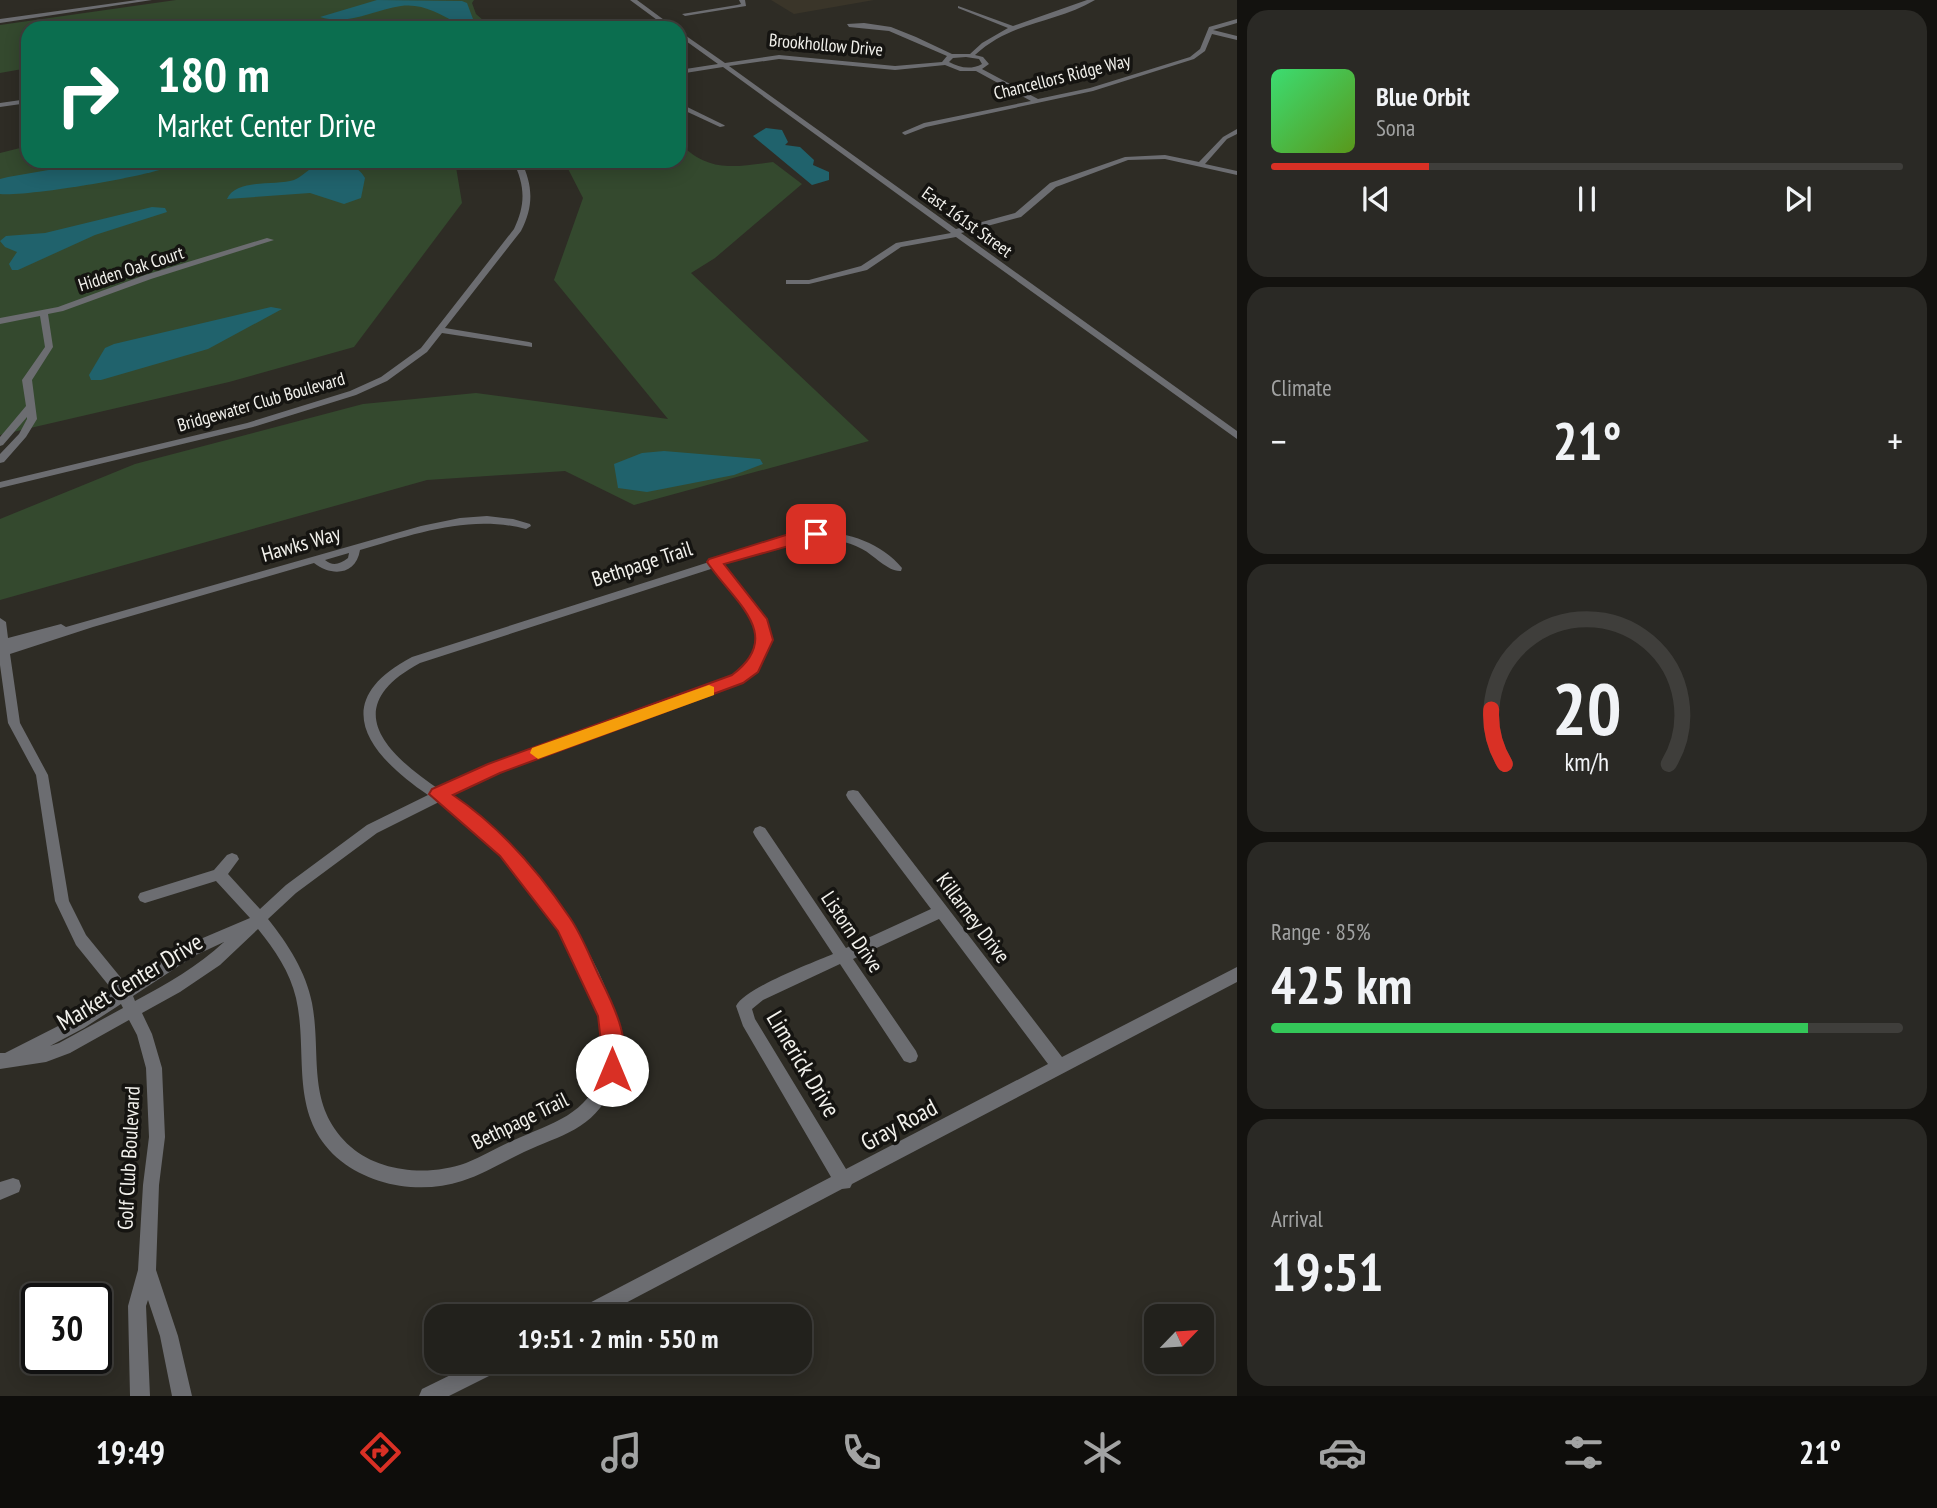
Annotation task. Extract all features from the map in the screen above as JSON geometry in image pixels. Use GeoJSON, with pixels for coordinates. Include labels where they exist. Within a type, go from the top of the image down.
{"type":"FeatureCollection","features":[{"type":"Feature","properties":{"kind":"street"},"geometry":{"type":"LineString","coordinates":[[0,21],[149,0]]}},
{"type":"Feature","properties":{"kind":"street"},"geometry":{"type":"LineString","coordinates":[[633,0],[662,21]]}},
{"type":"Feature","properties":{"kind":"street"},"geometry":{"type":"LineString","coordinates":[[685,14],[737,7],[744,5],[742,0]]}},
{"type":"Feature","properties":{"kind":"street"},"geometry":{"type":"LineString","coordinates":[[971,55],[987,39],[1092,0]]}},
{"type":"Feature","properties":{"kind":"street"},"geometry":{"type":"LineString","coordinates":[[1063,4],[1072,7]]}},
{"type":"Feature","properties":{"kind":"street"},"geometry":{"type":"LineString","coordinates":[[960,7],[1013,28]]}},
{"type":"Feature","properties":{"kind":"street","name":"Chancellors Ridge Way"},"geometry":{"type":"LineString","coordinates":[[905,133],[923,125],[1102,87],[1192,58],[1203,50],[1212,32],[1210,29],[1237,21]]}},
{"type":"Feature","properties":{"kind":"street"},"geometry":{"type":"LineString","coordinates":[[849,25],[899,30],[951,56],[971,55],[986,62],[978,69],[1037,101]]}},
{"type":"Feature","properties":{"kind":"street"},"geometry":{"type":"LineString","coordinates":[[1212,32],[1237,28]]}},
{"type":"Feature","properties":{"kind":"street"},"geometry":{"type":"LineString","coordinates":[[1212,32],[1237,38]]}},
{"type":"Feature","properties":{"kind":"street","name":"East 161st Street"},"geometry":{"type":"LineString","coordinates":[[686,38],[1237,436]]}},
{"type":"Feature","properties":{"kind":"street"},"geometry":{"type":"LineString","coordinates":[[946,64],[945,60],[951,56]]}},
{"type":"Feature","properties":{"kind":"street","name":"Brookhollow Drive"},"geometry":{"type":"LineString","coordinates":[[720,62],[788,57],[883,68],[946,64],[962,69],[978,69]]}},
{"type":"Feature","properties":{"kind":"street"},"geometry":{"type":"LineString","coordinates":[[686,65],[720,62]]}},
{"type":"Feature","properties":{"kind":"street"},"geometry":{"type":"LineString","coordinates":[[686,70],[720,62]]}},
{"type":"Feature","properties":{"kind":"street"},"geometry":{"type":"LineString","coordinates":[[0,105],[21,102]]}},
{"type":"Feature","properties":{"kind":"street"},"geometry":{"type":"LineString","coordinates":[[686,109],[722,125]]}},
{"type":"Feature","properties":{"kind":"street"},"geometry":{"type":"LineString","coordinates":[[1200,164],[1225,138],[1237,131]]}},
{"type":"Feature","properties":{"kind":"street"},"geometry":{"type":"LineString","coordinates":[[789,282],[809,282],[864,268],[890,250],[1018,215],[1053,185],[1118,160],[1153,156],[1237,173]]}},
{"type":"Feature","properties":{"kind":"street","name":"Bridgewater Club Boulevard"},"geometry":{"type":"LineString","coordinates":[[0,485],[250,425],[353,393],[406,364],[424,350],[518,229],[526,214],[529,196],[521,168]]}},
{"type":"Feature","properties":{"kind":"street","name":"Hidden Oak Court"},"geometry":{"type":"LineString","coordinates":[[0,321],[44,313],[270,240]]}},
{"type":"Feature","properties":{"kind":"street"},"geometry":{"type":"LineString","coordinates":[[0,460],[4,443],[30,407],[27,380],[47,353],[50,343],[44,313]]}},
{"type":"Feature","properties":{"kind":"street"},"geometry":{"type":"LineString","coordinates":[[439,330],[529,345]]}},
{"type":"Feature","properties":{"kind":"street","name":"Hawks Way"},"geometry":{"type":"LineString","coordinates":[[2,648],[460,521],[510,521],[526,526]]}},
{"type":"Feature","properties":{"kind":"street","name":"Bethpage Trail"},"geometry":{"type":"LineString","coordinates":[[219,874],[259,918],[289,964],[305,1001],[310,1033],[310,1086],[317,1116],[332,1140],[358,1163],[389,1177],[423,1180],[449,1176],[575,1121],[596,1102],[612,1070],[612,1030],[596,986],[564,925],[531,879],[483,828],[385,752],[373,735],[370,710],[380,687],[387,678],[416,660],[794,538],[816,534],[853,540],[874,550],[897,568]]}},
{"type":"Feature","properties":{"kind":"street","name":"Market Center Drive"},"geometry":{"type":"LineString","coordinates":[[6,1060],[46,1055],[64,1048],[189,977],[215,960],[329,858],[372,829],[438,794],[494,769],[728,683],[752,668],[765,640],[762,623],[715,562]]}},
{"type":"Feature","properties":{"kind":"street","name":"Golf Club Boulevard"},"geometry":{"type":"LineString","coordinates":[[0,622],[14,723],[42,775],[62,901],[81,940],[123,992],[133,1010],[148,1046],[157,1092],[147,1270],[137,1306],[140,1396]]}},
{"type":"Feature","properties":{"kind":"street","name":"Killarney Drive"},"geometry":{"type":"LineString","coordinates":[[853,795],[1060,1067]]}},
{"type":"Feature","properties":{"kind":"street","name":"Listorn Drive"},"geometry":{"type":"LineString","coordinates":[[760,832],[910,1056]]}},
{"type":"Feature","properties":{"kind":"street"},"geometry":{"type":"LineString","coordinates":[[145,897],[219,874],[232,859]]}},
{"type":"Feature","properties":{"kind":"street"},"geometry":{"type":"LineString","coordinates":[[842,956],[942,911]]}},
{"type":"Feature","properties":{"kind":"street","name":"Market Center Drive"},"geometry":{"type":"LineString","coordinates":[[6,1060],[79,1023],[177,958],[259,918]]}},
{"type":"Feature","properties":{"kind":"street","name":"Limerick Drive"},"geometry":{"type":"LineString","coordinates":[[842,956],[758,995],[744,1006],[748,1021],[844,1182]]}},
{"type":"Feature","properties":{"kind":"street"},"geometry":{"type":"LineString","coordinates":[[177,958],[189,977]]}},
{"type":"Feature","properties":{"kind":"street","name":"Gray Road"},"geometry":{"type":"LineString","coordinates":[[605,1304],[775,1214],[844,1182],[1237,974]]}},
{"type":"Feature","properties":{"kind":"street","name":"Golf Club Boulevard"},"geometry":{"type":"LineString","coordinates":[[147,1270],[169,1336],[183,1396]]}},
{"type":"Feature","properties":{"kind":"street"},"geometry":{"type":"LineString","coordinates":[[429,1396],[472,1374]]}},
{"type":"Feature","properties":{"kind":"shaded area"},"geometry":{"type":"Polygon","coordinates":[[[771,0],[874,0],[794,14],[771,0]]]}},
{"type":"Feature","properties":{"kind":"green space"},"geometry":{"type":"Polygon","coordinates":[[[176,0],[474,0],[472,3],[476,14],[484,21],[28,21],[176,0]]]}},
{"type":"Feature","properties":{"kind":"green space"},"geometry":{"type":"Polygon","coordinates":[[[21,22],[21,69],[0,73],[0,25],[21,22]]]}},
{"type":"Feature","properties":{"kind":"green space"},"geometry":{"type":"Polygon","coordinates":[[[21,148],[21,168],[456,168],[462,203],[354,347],[229,382],[0,435],[0,153],[21,148]]]}},
{"type":"Feature","properties":{"kind":"green space"},"geometry":{"type":"Polygon","coordinates":[[[686,149],[712,164],[723,166],[773,162],[802,184],[715,258],[691,273],[869,441],[634,505],[565,471],[427,480],[0,600],[0,519],[135,464],[363,404],[476,393],[668,419],[554,280],[583,198],[568,168],[686,168],[686,149]]]}},
{"type":"Feature","properties":{"kind":"water"},"geometry":{"type":"Polygon","coordinates":[[[377,0],[462,1],[467,3],[473,19],[453,21],[416,6],[391,8],[351,19],[320,17],[377,0]]]}},
{"type":"Feature","properties":{"kind":"water"},"geometry":{"type":"Polygon","coordinates":[[[766,128],[782,130],[788,142],[785,145],[800,147],[814,160],[813,165],[829,172],[829,180],[812,185],[753,136],[766,128]]]}},
{"type":"Feature","properties":{"kind":"water"},"geometry":{"type":"Polygon","coordinates":[[[60,168],[166,168],[93,184],[0,194],[0,179],[60,168]]]}},
{"type":"Feature","properties":{"kind":"water"},"geometry":{"type":"Polygon","coordinates":[[[311,168],[355,168],[365,178],[361,198],[344,204],[310,193],[227,199],[232,192],[247,185],[286,182],[311,168]]]}},
{"type":"Feature","properties":{"kind":"water"},"geometry":{"type":"Polygon","coordinates":[[[152,207],[165,208],[167,212],[95,235],[18,270],[12,270],[9,264],[17,252],[5,247],[0,241],[6,236],[45,233],[152,207]]]}},
{"type":"Feature","properties":{"kind":"water"},"geometry":{"type":"Polygon","coordinates":[[[271,307],[282,309],[208,349],[101,380],[91,380],[89,375],[105,348],[114,344],[271,307]]]}},
{"type":"Feature","properties":{"kind":"water"},"geometry":{"type":"Polygon","coordinates":[[[664,451],[760,459],[763,464],[734,475],[647,492],[618,488],[614,464],[642,453],[664,451]]]}},
{"type":"Feature","properties":{"kind":"slow traffic"},"geometry":{"type":"LineString","coordinates":[[538,753],[709,691]]}},
{"type":"Feature","properties":{"kind":"route"},"geometry":{"type":"LineString","coordinates":[[612,1070],[613,1042],[608,1016],[596,986],[564,925],[531,879],[506,851],[462,810],[438,794],[494,769],[737,679],[752,668],[761,653],[765,640],[762,623],[715,562],[816,534]]}}]}
